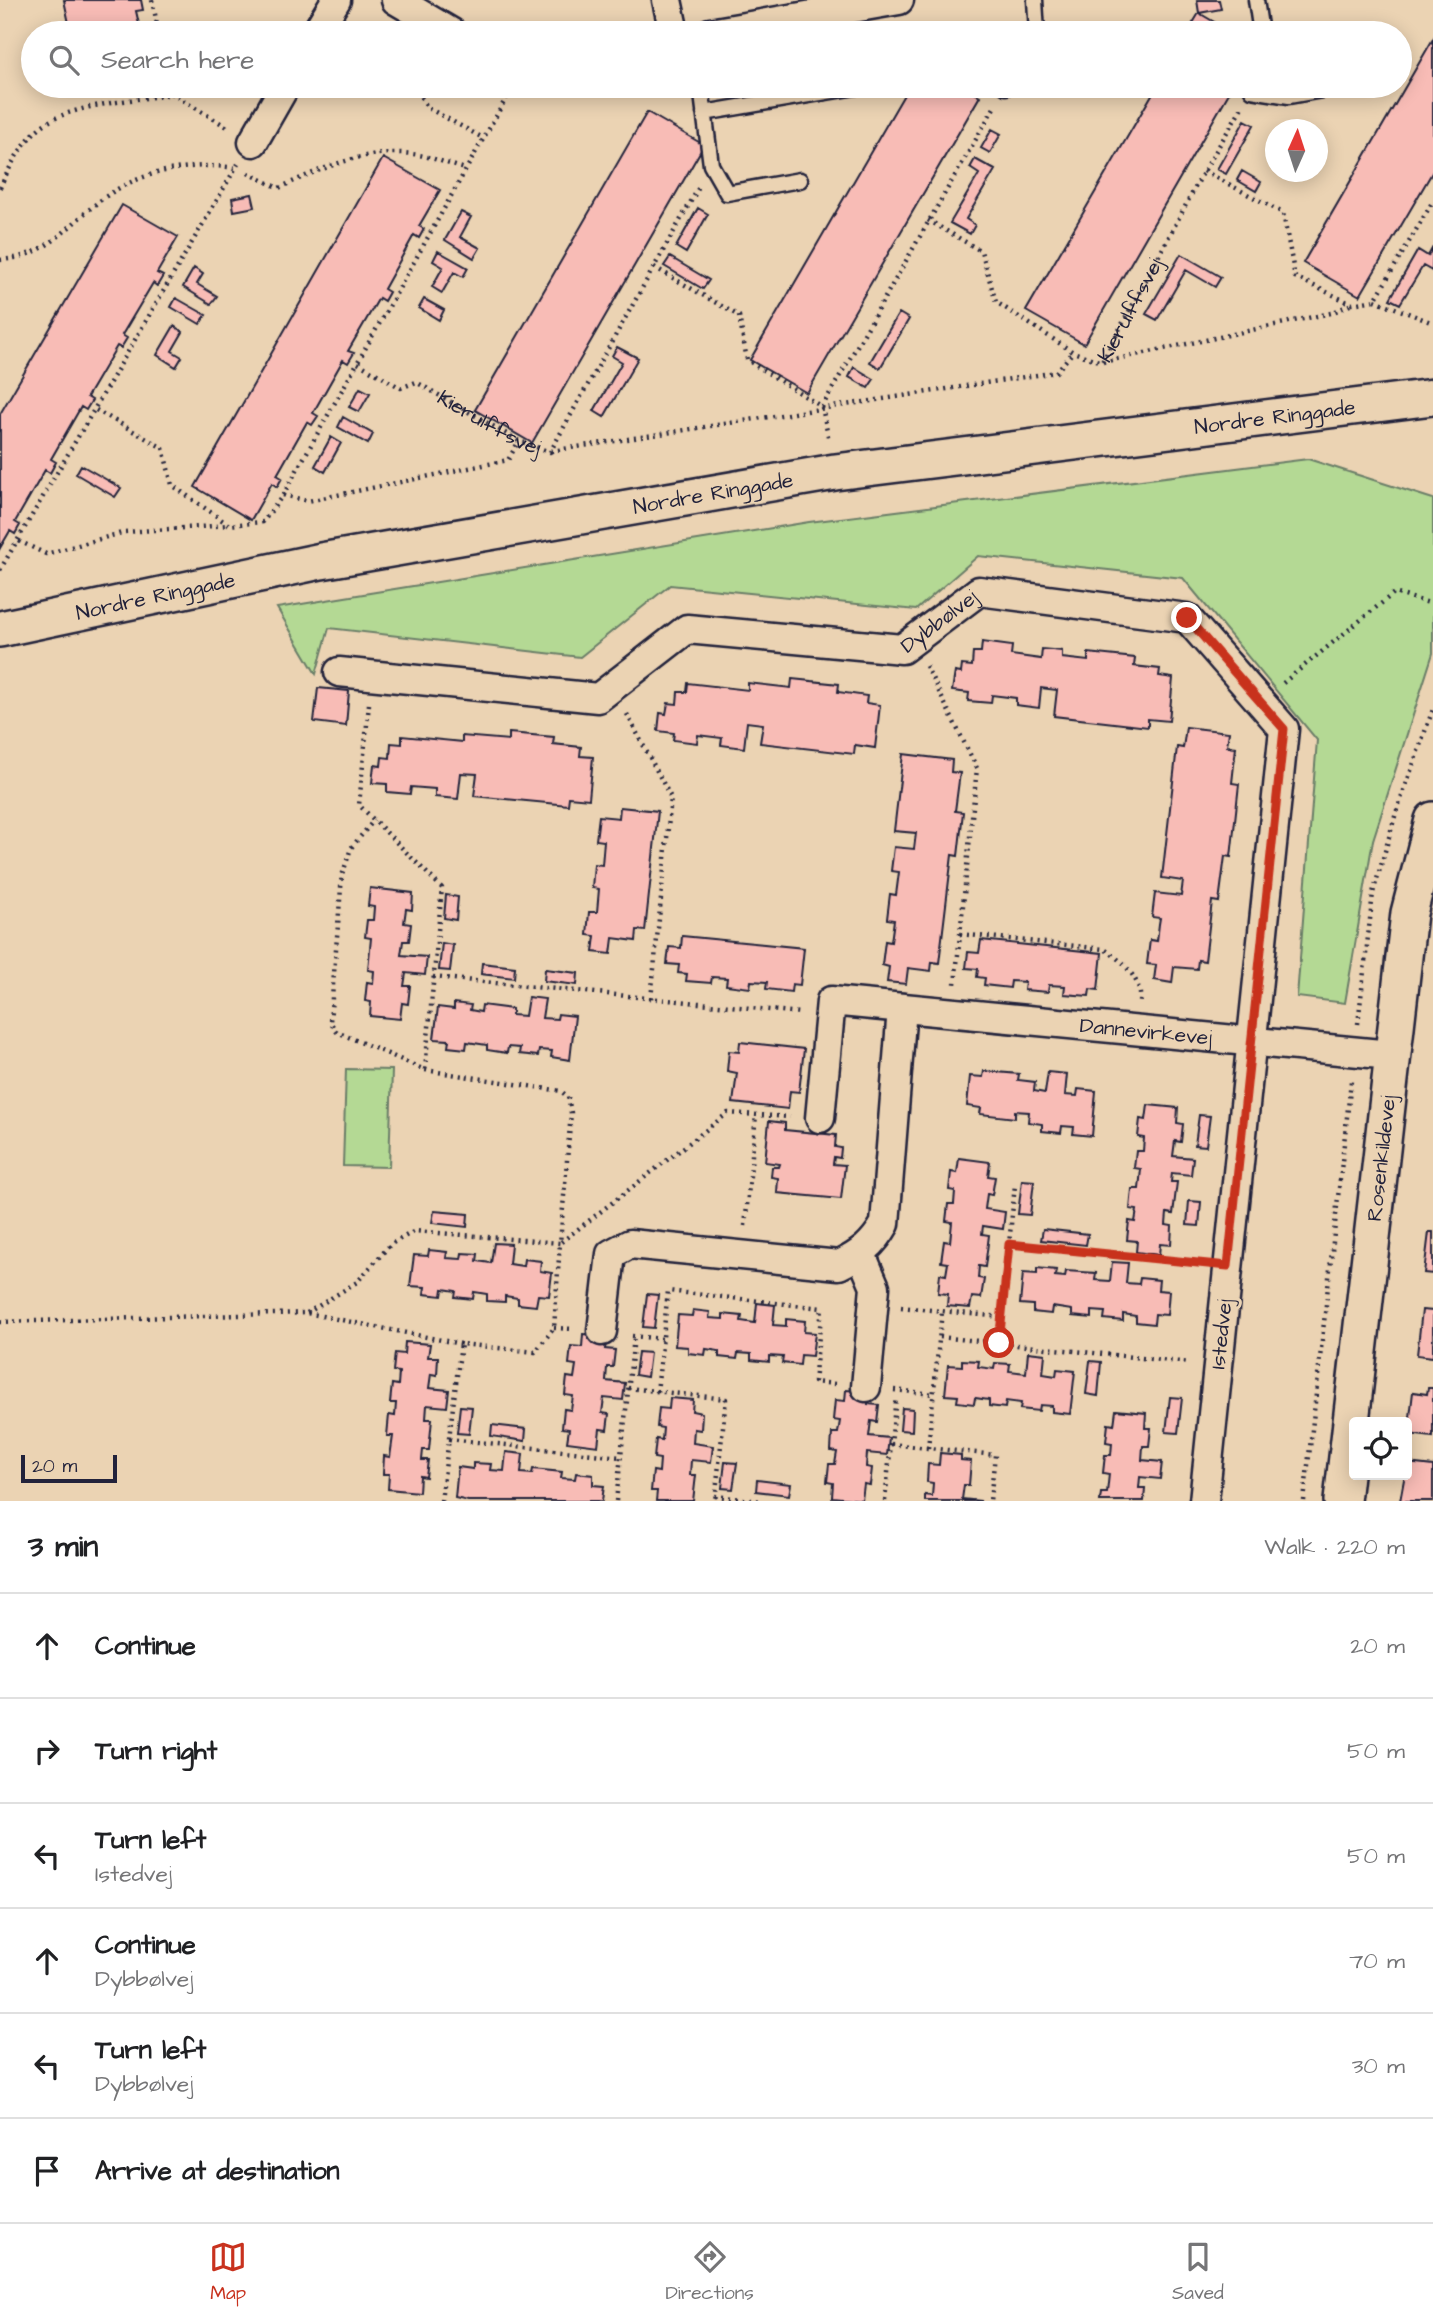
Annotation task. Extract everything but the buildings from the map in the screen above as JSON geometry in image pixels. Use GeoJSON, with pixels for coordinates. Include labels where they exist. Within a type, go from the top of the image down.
{"type":"FeatureCollection","features":[{"type":"Feature","properties":{"kind":"street"},"geometry":{"type":"LineString","coordinates":[[323,21],[336,0]]}},
{"type":"Feature","properties":{"kind":"street"},"geometry":{"type":"LineString","coordinates":[[396,0],[432,21]]}},
{"type":"Feature","properties":{"kind":"street"},"geometry":{"type":"LineString","coordinates":[[667,0],[671,21]]}},
{"type":"Feature","properties":{"kind":"street"},"geometry":{"type":"LineString","coordinates":[[779,21],[899,0]]}},
{"type":"Feature","properties":{"kind":"street"},"geometry":{"type":"LineString","coordinates":[[253,142],[278,98]]}},
{"type":"Feature","properties":{"kind":"street","name":"Nordre Ringgade"},"geometry":{"type":"LineString","coordinates":[[0,629],[321,561],[835,472],[1433,397]]}},
{"type":"Feature","properties":{"kind":"street","name":"Dybbølvej"},"geometry":{"type":"LineString","coordinates":[[339,672],[598,698],[687,629],[902,649],[979,591],[1187,618],[1284,729],[1250,1041]]}},
{"type":"Feature","properties":{"kind":"street","name":"Rosenkildevej"},"geometry":{"type":"LineString","coordinates":[[1342,1501],[1409,914],[1433,820]]}},
{"type":"Feature","properties":{"kind":"street","name":"Dannevirkevej"},"geometry":{"type":"LineString","coordinates":[[830,1016],[831,1001],[1391,1055]]}},
{"type":"Feature","properties":{"kind":"street"},"geometry":{"type":"LineString","coordinates":[[602,1331],[611,1254],[630,1244],[839,1265],[861,1254],[875,1241],[885,1224],[902,1008]]}},
{"type":"Feature","properties":{"kind":"street"},"geometry":{"type":"LineString","coordinates":[[820,1118],[830,1016]]}},
{"type":"Feature","properties":{"kind":"street","name":"Istedvej"},"geometry":{"type":"LineString","coordinates":[[1204,1501],[1250,1041]]}},
{"type":"Feature","properties":{"kind":"street"},"geometry":{"type":"LineString","coordinates":[[861,1254],[875,1287],[866,1387]]}},
{"type":"Feature","properties":{"kind":"lane"},"geometry":{"type":"LineString","coordinates":[[1035,0],[1036,21]]}},
{"type":"Feature","properties":{"kind":"lane"},"geometry":{"type":"LineString","coordinates":[[1256,0],[1259,21]]}},
{"type":"Feature","properties":{"kind":"lane"},"geometry":{"type":"LineString","coordinates":[[702,98],[711,165],[727,193],[800,180]]}},
{"type":"Feature","properties":{"kind":"lane"},"geometry":{"type":"LineString","coordinates":[[704,113],[795,98]]}},
{"type":"Feature","properties":{"kind":"path"},"geometry":{"type":"LineString","coordinates":[[152,0],[156,21]]}},
{"type":"Feature","properties":{"kind":"path"},"geometry":{"type":"LineString","coordinates":[[0,188],[15,157],[35,131],[68,113],[150,98]]}},
{"type":"Feature","properties":{"kind":"path"},"geometry":{"type":"LineString","coordinates":[[0,570],[253,142],[179,98]]}},
{"type":"Feature","properties":{"kind":"path"},"geometry":{"type":"LineString","coordinates":[[422,98],[428,108],[484,138]]}},
{"type":"Feature","properties":{"kind":"path"},"geometry":{"type":"LineString","coordinates":[[19,541],[47,554],[125,532],[262,522],[283,495],[506,98]]}},
{"type":"Feature","properties":{"kind":"path"},"geometry":{"type":"LineString","coordinates":[[822,407],[1000,98]]}},
{"type":"Feature","properties":{"kind":"path","name":"Kierulffsvej"},"geometry":{"type":"LineString","coordinates":[[928,220],[981,251],[996,302],[1073,352],[1102,362],[1204,171],[1247,98]]}},
{"type":"Feature","properties":{"kind":"path"},"geometry":{"type":"LineString","coordinates":[[0,260],[23,258],[45,249],[109,194],[152,175],[199,165],[237,167],[279,188],[332,164],[375,154],[418,155],[466,169]]}},
{"type":"Feature","properties":{"kind":"path","name":"Kierulffsvej"},"geometry":{"type":"LineString","coordinates":[[358,363],[401,388],[416,382],[519,441],[550,452],[711,165]]}},
{"type":"Feature","properties":{"kind":"path"},"geometry":{"type":"LineString","coordinates":[[1204,171],[1283,213],[1296,277],[1352,304]]}},
{"type":"Feature","properties":{"kind":"path"},"geometry":{"type":"LineString","coordinates":[[1376,300],[1433,201]]}},
{"type":"Feature","properties":{"kind":"path"},"geometry":{"type":"LineString","coordinates":[[654,267],[739,316],[747,360],[822,407]]}},
{"type":"Feature","properties":{"kind":"path"},"geometry":{"type":"LineString","coordinates":[[1102,362],[1331,313],[1352,304],[1376,300],[1433,323]]}},
{"type":"Feature","properties":{"kind":"path"},"geometry":{"type":"LineString","coordinates":[[550,452],[1056,372],[1073,352]]}},
{"type":"Feature","properties":{"kind":"path"},"geometry":{"type":"LineString","coordinates":[[96,410],[163,448],[172,485],[229,525]]}},
{"type":"Feature","properties":{"kind":"path"},"geometry":{"type":"LineString","coordinates":[[283,495],[309,501],[508,460],[519,441]]}},
{"type":"Feature","properties":{"kind":"path"},"geometry":{"type":"LineString","coordinates":[[1260,701],[1394,593],[1433,604]]}},
{"type":"Feature","properties":{"kind":"path"},"geometry":{"type":"LineString","coordinates":[[914,640],[977,768],[953,1013]]}},
{"type":"Feature","properties":{"kind":"path"},"geometry":{"type":"LineString","coordinates":[[372,676],[359,805],[442,888],[425,1070]]}},
{"type":"Feature","properties":{"kind":"path"},"geometry":{"type":"LineString","coordinates":[[612,687],[671,798],[651,999]]}},
{"type":"Feature","properties":{"kind":"path"},"geometry":{"type":"LineString","coordinates":[[307,1313],[357,1282],[391,1244],[415,1231],[560,1243],[571,1113],[568,1097],[561,1090],[425,1070],[337,1032],[330,1022],[342,876],[351,848],[374,820]]}},
{"type":"Feature","properties":{"kind":"path"},"geometry":{"type":"LineString","coordinates":[[960,934],[1104,949],[1123,961],[1141,995],[1137,1030]]}},
{"type":"Feature","properties":{"kind":"path"},"geometry":{"type":"LineString","coordinates":[[433,977],[830,1016]]}},
{"type":"Feature","properties":{"kind":"path"},"geometry":{"type":"LineString","coordinates":[[743,1255],[756,1115]]}},
{"type":"Feature","properties":{"kind":"path"},"geometry":{"type":"LineString","coordinates":[[999,1343],[1015,1185]]}},
{"type":"Feature","properties":{"kind":"path"},"geometry":{"type":"LineString","coordinates":[[1009,1244],[1228,1266]]}},
{"type":"Feature","properties":{"kind":"path"},"geometry":{"type":"LineString","coordinates":[[657,1392],[668,1292],[822,1308],[814,1382],[934,1394]]}},
{"type":"Feature","properties":{"kind":"path"},"geometry":{"type":"LineString","coordinates":[[874,1304],[1001,1317]]}},
{"type":"Feature","properties":{"kind":"path"},"geometry":{"type":"LineString","coordinates":[[928,1448],[942,1311]]}},
{"type":"Feature","properties":{"kind":"path"},"geometry":{"type":"LineString","coordinates":[[0,1322],[307,1313],[461,1344]]}},
{"type":"Feature","properties":{"kind":"path"},"geometry":{"type":"LineString","coordinates":[[616,1501],[634,1336]]}},
{"type":"Feature","properties":{"kind":"path"},"geometry":{"type":"LineString","coordinates":[[940,1337],[1218,1366]]}},
{"type":"Feature","properties":{"kind":"path"},"geometry":{"type":"LineString","coordinates":[[628,1388],[726,1399],[715,1499],[761,1501]]}},
{"type":"Feature","properties":{"kind":"path"},"geometry":{"type":"LineString","coordinates":[[885,1501],[896,1390]]}},
{"type":"Feature","properties":{"kind":"path"},"geometry":{"type":"LineString","coordinates":[[449,1439],[621,1457]]}},
{"type":"Feature","properties":{"kind":"path"},"geometry":{"type":"LineString","coordinates":[[891,1444],[995,1455],[990,1501]]}},
{"type":"Feature","properties":{"kind":"green space"},"geometry":{"type":"Polygon","coordinates":[[[1308,459],[1433,499],[1433,653],[1373,840],[1345,1003],[1297,997],[1317,740],[1183,578],[978,556],[916,610],[670,585],[580,657],[329,628],[316,674],[277,608],[809,522],[1308,459]]]}},
{"type":"Feature","properties":{"kind":"green space"},"geometry":{"type":"Polygon","coordinates":[[[346,1069],[392,1070],[389,1167],[343,1166],[346,1069]]]}},
{"type":"Feature","properties":{"kind":"route"},"geometry":{"type":"LineString","coordinates":[[999,1343],[1009,1244],[1228,1266],[1284,729],[1187,618]]}}]}
